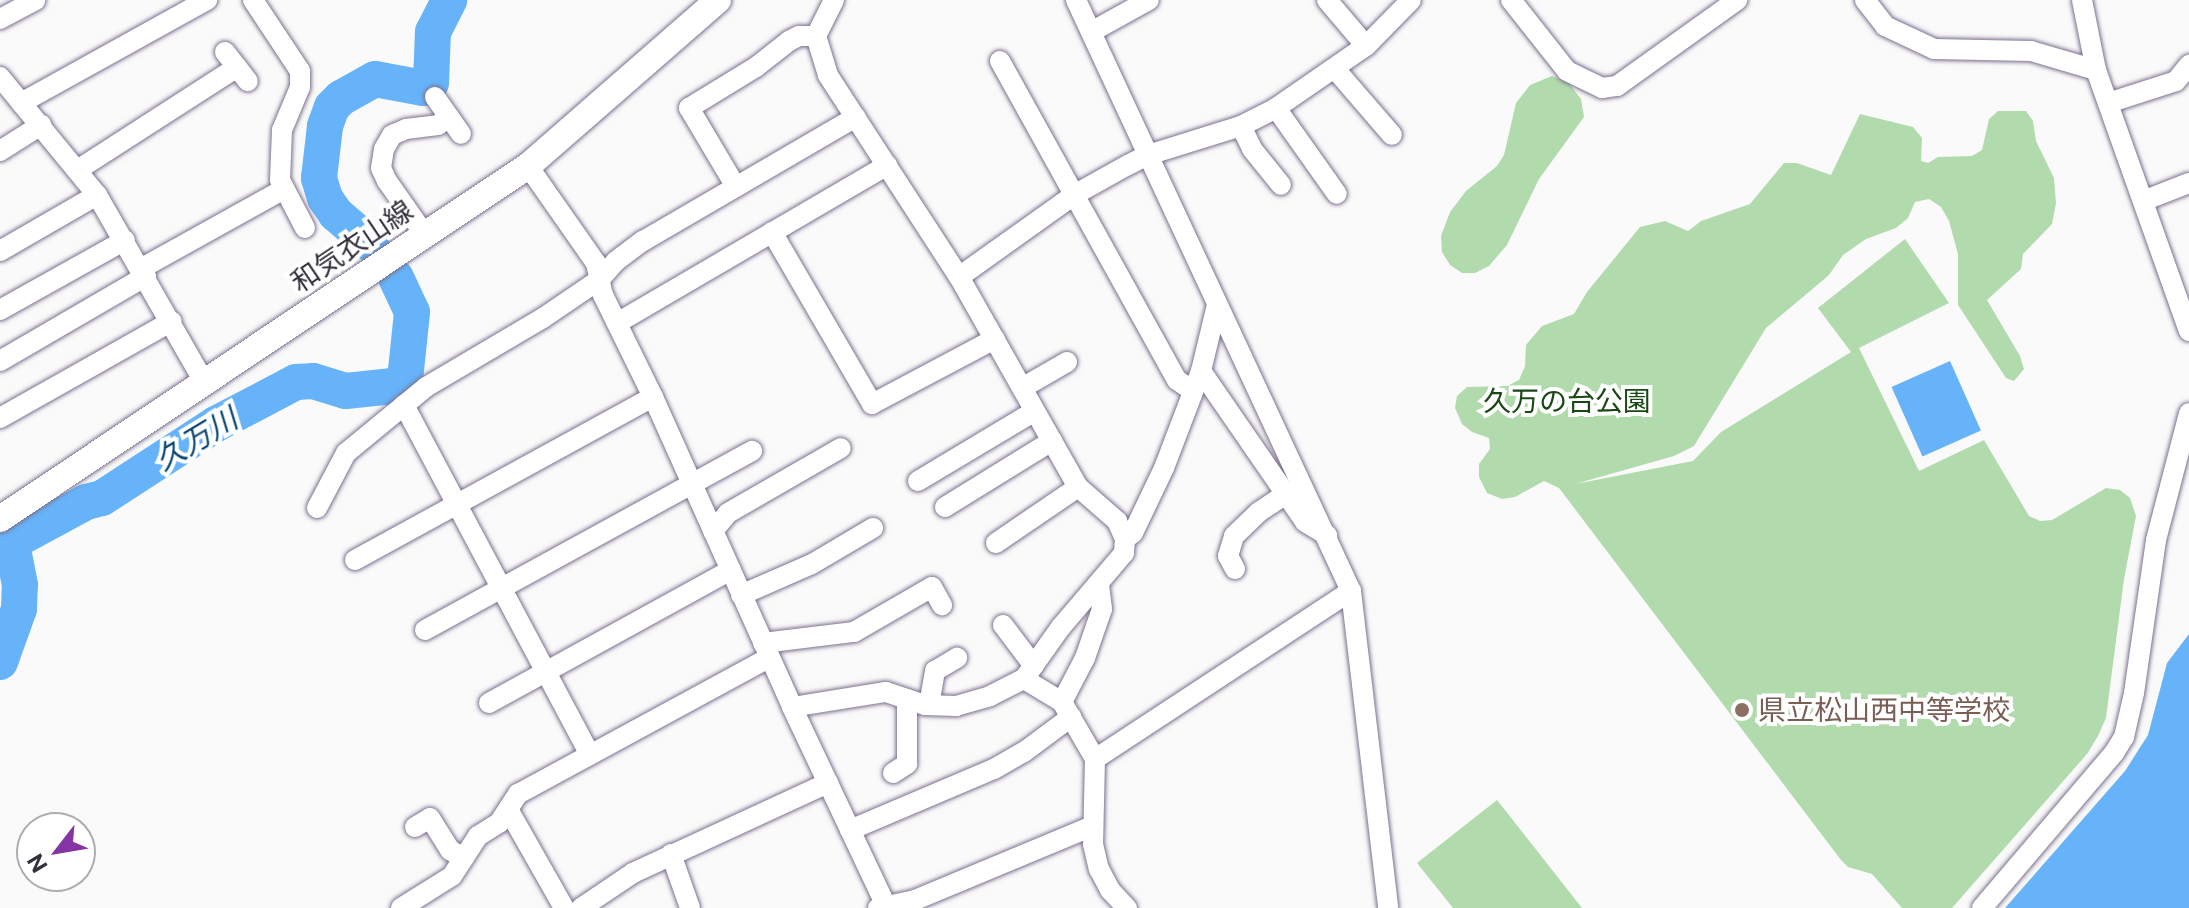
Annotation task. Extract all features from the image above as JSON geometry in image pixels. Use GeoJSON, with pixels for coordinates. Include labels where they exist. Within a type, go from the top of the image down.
{"type":"FeatureCollection","features":[{"type":"Feature","properties":{"kind":"main road","name":"和気衣山線"},"geometry":{"type":"LineString","coordinates":[[0,519],[528,166],[718,0]]}},
{"type":"Feature","properties":{"kind":"street"},"geometry":{"type":"LineString","coordinates":[[0,19],[35,0]]}},
{"type":"Feature","properties":{"kind":"street"},"geometry":{"type":"LineString","coordinates":[[21,103],[207,0]]}},
{"type":"Feature","properties":{"kind":"street"},"geometry":{"type":"LineString","coordinates":[[253,0],[300,71],[300,87],[282,130],[282,190],[305,228]]}},
{"type":"Feature","properties":{"kind":"street"},"geometry":{"type":"LineString","coordinates":[[792,707],[886,692],[929,705],[968,703],[990,696],[1029,672],[1124,553],[1125,539],[1117,521],[1078,487],[959,277],[828,75],[816,36],[834,0]]}},
{"type":"Feature","properties":{"kind":"street"},"geometry":{"type":"LineString","coordinates":[[1076,0],[1351,591],[1388,908]]}},
{"type":"Feature","properties":{"kind":"street"},"geometry":{"type":"LineString","coordinates":[[1091,32],[1149,0]]}},
{"type":"Feature","properties":{"kind":"street"},"geometry":{"type":"LineString","coordinates":[[1327,0],[1366,46]]}},
{"type":"Feature","properties":{"kind":"street"},"geometry":{"type":"LineString","coordinates":[[959,277],[1074,195],[1148,155],[1241,126],[1276,108],[1366,46],[1411,0]]}},
{"type":"Feature","properties":{"kind":"street"},"geometry":{"type":"LineString","coordinates":[[1511,0],[1567,71],[1602,88],[1617,86],[1737,0]]}},
{"type":"Feature","properties":{"kind":"street"},"geometry":{"type":"LineString","coordinates":[[1865,0],[1885,26],[1934,49],[2031,51],[2096,70]]}},
{"type":"Feature","properties":{"kind":"street"},"geometry":{"type":"LineString","coordinates":[[2082,0],[2096,70],[2185,306],[2189,331]]}},
{"type":"Feature","properties":{"kind":"street"},"geometry":{"type":"LineString","coordinates":[[736,187],[689,108],[756,67],[789,41],[799,36],[816,36]]}},
{"type":"Feature","properties":{"kind":"street"},"geometry":{"type":"LineString","coordinates":[[1000,61],[1177,380],[1193,391]]}},
{"type":"Feature","properties":{"kind":"street"},"geometry":{"type":"LineString","coordinates":[[2108,103],[2176,81],[2189,65]]}},
{"type":"Feature","properties":{"kind":"street"},"geometry":{"type":"LineString","coordinates":[[79,169],[237,67]]}},
{"type":"Feature","properties":{"kind":"street"},"geometry":{"type":"LineString","coordinates":[[1335,69],[1392,135]]}},
{"type":"Feature","properties":{"kind":"street"},"geometry":{"type":"LineString","coordinates":[[0,77],[79,169],[97,195],[144,272],[204,382]]}},
{"type":"Feature","properties":{"kind":"street"},"geometry":{"type":"LineString","coordinates":[[435,97],[461,134]]}},
{"type":"Feature","properties":{"kind":"street"},"geometry":{"type":"LineString","coordinates":[[1276,108],[1337,194]]}},
{"type":"Feature","properties":{"kind":"street"},"geometry":{"type":"LineString","coordinates":[[425,235],[387,181],[381,168],[384,149],[392,135],[406,129],[438,125],[449,117]]}},
{"type":"Feature","properties":{"kind":"street"},"geometry":{"type":"LineString","coordinates":[[317,508],[346,453],[404,405],[599,280],[616,261],[643,241],[856,117]]}},
{"type":"Feature","properties":{"kind":"street"},"geometry":{"type":"LineString","coordinates":[[0,151],[41,125]]}},
{"type":"Feature","properties":{"kind":"street"},"geometry":{"type":"LineString","coordinates":[[1241,126],[1252,149],[1281,185]]}},
{"type":"Feature","properties":{"kind":"street"},"geometry":{"type":"LineString","coordinates":[[617,323],[887,165]]}},
{"type":"Feature","properties":{"kind":"street"},"geometry":{"type":"LineString","coordinates":[[528,166],[596,263],[599,280],[617,323],[882,906],[915,900],[1093,826]]}},
{"type":"Feature","properties":{"kind":"street"},"geometry":{"type":"LineString","coordinates":[[2143,201],[2189,183]]}},
{"type":"Feature","properties":{"kind":"street"},"geometry":{"type":"LineString","coordinates":[[0,361],[282,190]]}},
{"type":"Feature","properties":{"kind":"street"},"geometry":{"type":"LineString","coordinates":[[0,251],[97,195]]}},
{"type":"Feature","properties":{"kind":"street"},"geometry":{"type":"LineString","coordinates":[[772,232],[844,375],[872,404],[995,339]]}},
{"type":"Feature","properties":{"kind":"street"},"geometry":{"type":"LineString","coordinates":[[0,310],[125,240]]}},
{"type":"Feature","properties":{"kind":"street"},"geometry":{"type":"LineString","coordinates":[[1125,539],[1133,533],[1164,468],[1201,371],[1217,305]]}},
{"type":"Feature","properties":{"kind":"street"},"geometry":{"type":"LineString","coordinates":[[0,418],[172,321]]}},
{"type":"Feature","properties":{"kind":"street"},"geometry":{"type":"LineString","coordinates":[[1022,388],[1067,362]]}},
{"type":"Feature","properties":{"kind":"street"},"geometry":{"type":"LineString","coordinates":[[1201,371],[1305,522],[1327,535]]}},
{"type":"Feature","properties":{"kind":"street"},"geometry":{"type":"LineString","coordinates":[[355,560],[653,397]]}},
{"type":"Feature","properties":{"kind":"street"},"geometry":{"type":"LineString","coordinates":[[404,405],[590,755]]}},
{"type":"Feature","properties":{"kind":"street"},"geometry":{"type":"LineString","coordinates":[[918,481],[1035,411]]}},
{"type":"Feature","properties":{"kind":"street"},"geometry":{"type":"LineString","coordinates":[[1982,908],[2114,753],[2124,737],[2134,693],[2156,540],[2189,413]]}},
{"type":"Feature","properties":{"kind":"street"},"geometry":{"type":"LineString","coordinates":[[945,507],[1052,441]]}},
{"type":"Feature","properties":{"kind":"street"},"geometry":{"type":"LineString","coordinates":[[425,630],[752,451]]}},
{"type":"Feature","properties":{"kind":"street"},"geometry":{"type":"LineString","coordinates":[[713,531],[728,513],[834,452],[837,475]]}},
{"type":"Feature","properties":{"kind":"street"},"geometry":{"type":"LineString","coordinates":[[996,543],[1078,487]]}},
{"type":"Feature","properties":{"kind":"street"},"geometry":{"type":"LineString","coordinates":[[1235,569],[1228,556],[1234,536],[1259,512],[1286,494]]}},
{"type":"Feature","properties":{"kind":"street"},"geometry":{"type":"LineString","coordinates":[[741,595],[812,564],[873,528]]}},
{"type":"Feature","properties":{"kind":"street"},"geometry":{"type":"LineString","coordinates":[[489,703],[731,570]]}},
{"type":"Feature","properties":{"kind":"street"},"geometry":{"type":"LineString","coordinates":[[850,830],[994,769],[1024,752],[1066,709],[1102,609],[1099,583]]}},
{"type":"Feature","properties":{"kind":"street"},"geometry":{"type":"LineString","coordinates":[[401,908],[452,876],[478,836],[499,823],[518,794],[766,651],[854,632],[932,587],[942,605]]}},
{"type":"Feature","properties":{"kind":"street"},"geometry":{"type":"LineString","coordinates":[[1095,759],[1351,591]]}},
{"type":"Feature","properties":{"kind":"street"},"geometry":{"type":"LineString","coordinates":[[1003,625],[1029,672],[1066,709],[1095,759],[1093,844],[1099,869],[1110,890],[1127,908]]}},
{"type":"Feature","properties":{"kind":"street"},"geometry":{"type":"LineString","coordinates":[[929,705],[935,671],[957,658]]}},
{"type":"Feature","properties":{"kind":"street"},"geometry":{"type":"LineString","coordinates":[[893,773],[907,764],[907,699]]}},
{"type":"Feature","properties":{"kind":"street"},"geometry":{"type":"LineString","coordinates":[[581,908],[633,873],[828,783]]}},
{"type":"Feature","properties":{"kind":"street"},"geometry":{"type":"LineString","coordinates":[[509,811],[564,908]]}},
{"type":"Feature","properties":{"kind":"street"},"geometry":{"type":"LineString","coordinates":[[415,827],[430,818],[450,850],[464,858]]}},
{"type":"Feature","properties":{"kind":"street"},"geometry":{"type":"LineString","coordinates":[[671,854],[690,908]]}},
{"type":"Feature","properties":{"kind":"green space"},"geometry":{"type":"Polygon","coordinates":[[[1552,76],[1568,82],[1581,99],[1584,117],[1539,179],[1507,245],[1489,266],[1475,273],[1462,273],[1450,265],[1442,252],[1441,236],[1450,212],[1466,191],[1497,166],[1504,155],[1516,103],[1530,85],[1552,76]]]}},
{"type":"Feature","properties":{"kind":"green space","name":"久万の台公園"},"geometry":{"type":"Polygon","coordinates":[[[1998,111],[2026,111],[2033,121],[2036,141],[2054,178],[2056,203],[2052,224],[2023,254],[2021,269],[1987,300],[2020,356],[2024,369],[2014,381],[2006,378],[1958,305],[1958,254],[1949,221],[1941,207],[1929,199],[1915,202],[1908,218],[1896,228],[1866,239],[1843,255],[1829,275],[1766,328],[1694,446],[1674,456],[1575,484],[1693,461],[1721,432],[1851,352],[1818,308],[1905,239],[1949,303],[1859,348],[1919,471],[1984,440],[2029,516],[2040,521],[2052,520],[2106,488],[2120,490],[2130,498],[2136,516],[2124,579],[2106,718],[2098,736],[2087,754],[1952,908],[1902,908],[1872,874],[1848,867],[1841,860],[1559,488],[1544,481],[1515,497],[1502,499],[1487,493],[1479,477],[1479,464],[1490,449],[1489,438],[1472,432],[1462,424],[1455,408],[1457,396],[1467,387],[1507,386],[1519,380],[1525,366],[1526,345],[1542,326],[1574,314],[1587,292],[1640,227],[1665,221],[1688,231],[1701,221],[1750,204],[1784,163],[1797,163],[1831,175],[1860,114],[1913,127],[1922,138],[1921,161],[1928,163],[1938,157],[1972,156],[1982,150],[1989,119],[1998,111]]]}},
{"type":"Feature","properties":{"kind":"green space"},"geometry":{"type":"Polygon","coordinates":[[[1497,800],[1582,908],[1453,908],[1417,863],[1497,800]]]}},
{"type":"Feature","properties":{"kind":"water"},"geometry":{"type":"Polygon","coordinates":[[[1950,361],[1981,430],[1922,456],[1892,387],[1950,361]]]}},
{"type":"Feature","properties":{"kind":"water"},"geometry":{"type":"Polygon","coordinates":[[[2189,634],[2189,908],[2005,908],[2125,771],[2148,735],[2167,663],[2189,634]]]}},
{"type":"Feature","properties":{"kind":"waterway","name":"久万川"},"geometry":{"type":"LineString","coordinates":[[372,245],[336,214],[325,198],[319,178],[325,126],[332,107],[341,98],[375,79],[423,88],[431,83],[433,32],[449,0]]}},
{"type":"Feature","properties":{"kind":"waterway","name":"久万川"},"geometry":{"type":"LineString","coordinates":[[0,662],[19,609],[20,585],[13,549],[16,540],[86,502],[102,498],[216,424],[296,382],[313,381],[346,391],[393,386],[405,380],[412,312],[396,278]]}},
{"type":"Feature","properties":{"kind":"place","name":"県立松山西中等学校"},"geometry":{"type":"Point","coordinates":[1742,710]}}]}
